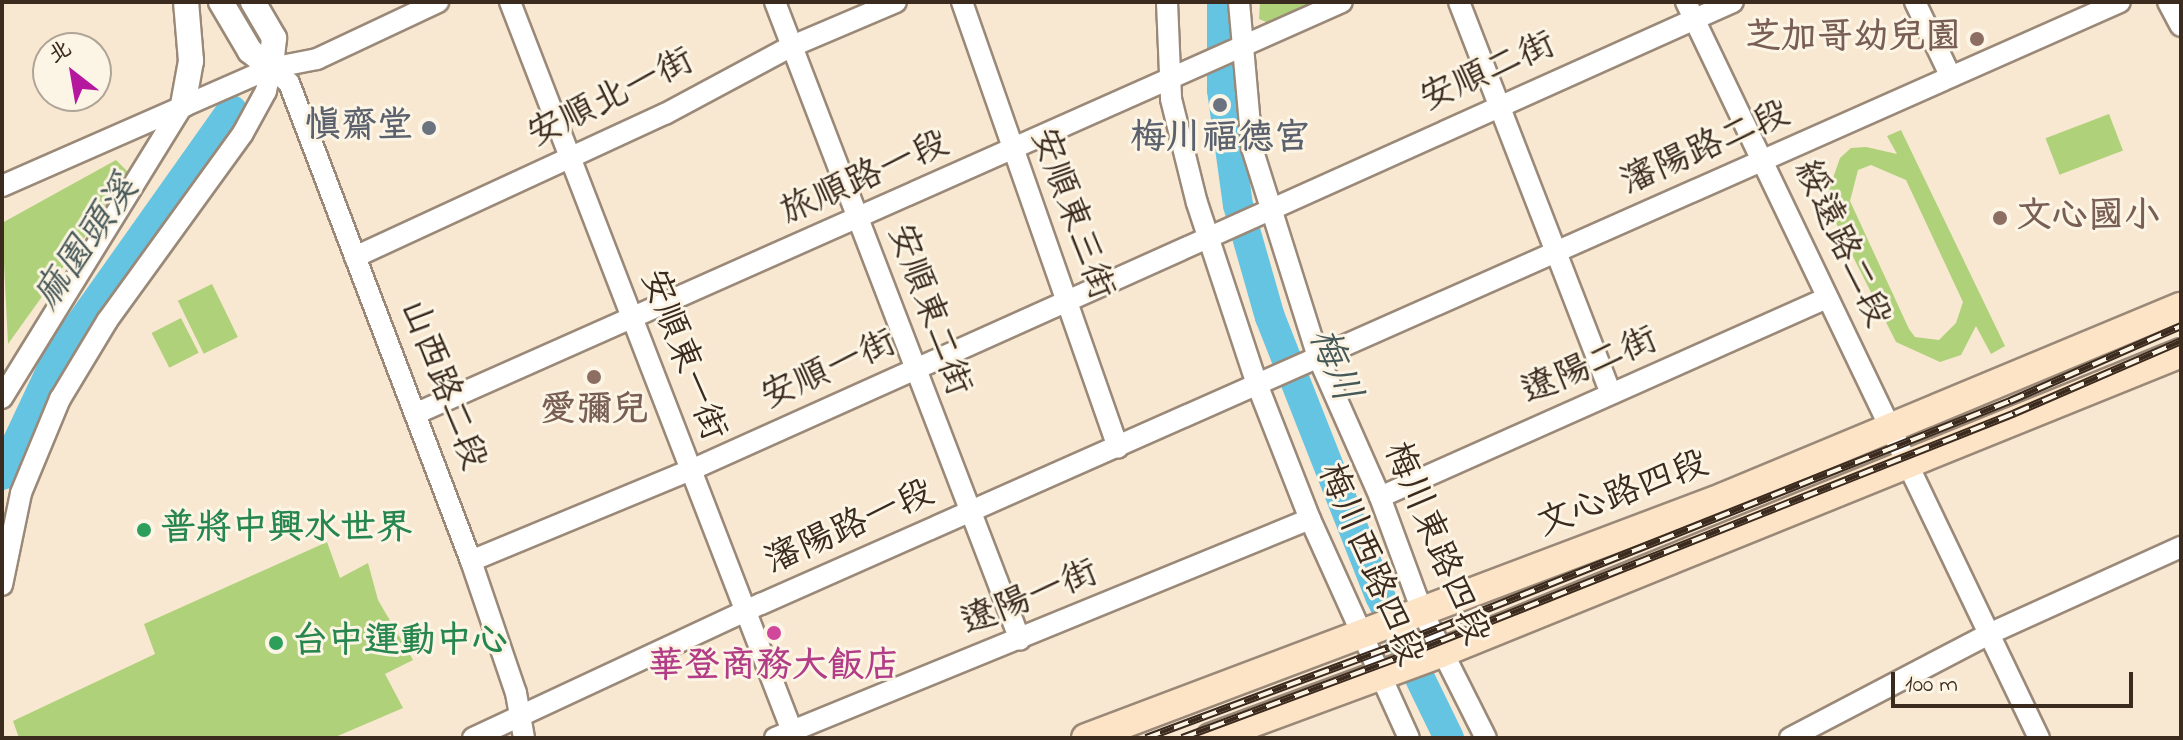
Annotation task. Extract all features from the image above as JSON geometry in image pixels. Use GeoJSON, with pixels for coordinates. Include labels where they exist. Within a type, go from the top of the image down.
{"type":"FeatureCollection","features":[{"type":"Feature","properties":{"kind":"main road","name":"文心路四段"},"geometry":{"type":"LineString","coordinates":[[1086,738],[1891,430],[2181,307]]}},
{"type":"Feature","properties":{"kind":"main road"},"geometry":{"type":"LineString","coordinates":[[1211,738],[1441,653],[2181,353]]}},
{"type":"Feature","properties":{"kind":"street"},"geometry":{"type":"LineString","coordinates":[[2,398],[183,105],[191,61],[186,2]]}},
{"type":"Feature","properties":{"kind":"street","name":"山西路二段"},"geometry":{"type":"LineString","coordinates":[[221,2],[250,51],[289,83],[471,561],[516,693],[516,717],[524,738]]}},
{"type":"Feature","properties":{"kind":"street"},"geometry":{"type":"LineString","coordinates":[[2,585],[21,493],[60,399],[107,321],[243,133],[266,91],[274,38],[253,2]]}},
{"type":"Feature","properties":{"kind":"street"},"geometry":{"type":"LineString","coordinates":[[2,186],[271,68],[317,59],[438,2]]}},
{"type":"Feature","properties":{"kind":"street","name":"安順東一街"},"geometry":{"type":"LineString","coordinates":[[510,2],[567,158],[745,612],[784,735]]}},
{"type":"Feature","properties":{"kind":"street","name":"安順東二街"},"geometry":{"type":"LineString","coordinates":[[775,2],[968,513],[1020,640]]}},
{"type":"Feature","properties":{"kind":"street","name":"安順北一街"},"geometry":{"type":"LineString","coordinates":[[355,257],[567,158],[790,47],[896,2]]}},
{"type":"Feature","properties":{"kind":"street","name":"安順東三街"},"geometry":{"type":"LineString","coordinates":[[962,2],[1011,150],[1068,301],[1118,448]]}},
{"type":"Feature","properties":{"kind":"street","name":"梅川西路四段"},"geometry":{"type":"LineString","coordinates":[[1167,2],[1171,81],[1197,203],[1211,235],[1257,384],[1310,519],[1358,633],[1409,738]]}},
{"type":"Feature","properties":{"kind":"street","name":"梅川東路四段"},"geometry":{"type":"LineString","coordinates":[[1239,2],[1233,49],[1252,148],[1318,357],[1380,497],[1422,611],[1486,738]]}},
{"type":"Feature","properties":{"kind":"street","name":"旅順路一段"},"geometry":{"type":"LineString","coordinates":[[415,414],[632,321],[1342,2]]}},
{"type":"Feature","properties":{"kind":"street"},"geometry":{"type":"LineString","coordinates":[[1459,2],[1611,393]]}},
{"type":"Feature","properties":{"kind":"street","name":"安順二街"},"geometry":{"type":"LineString","coordinates":[[1211,235],[1499,105],[1690,10],[1733,2]]}},
{"type":"Feature","properties":{"kind":"street"},"geometry":{"type":"LineString","coordinates":[[1915,2],[1951,77]]}},
{"type":"Feature","properties":{"kind":"street","name":"瀋陽路二段"},"geometry":{"type":"LineString","coordinates":[[1257,384],[2120,2]]}},
{"type":"Feature","properties":{"kind":"street"},"geometry":{"type":"LineString","coordinates":[[2168,2],[2181,26]]}},
{"type":"Feature","properties":{"kind":"street","name":"綏遠路二段"},"geometry":{"type":"LineString","coordinates":[[1690,10],[2039,738]]}},
{"type":"Feature","properties":{"kind":"street","name":"安順一街"},"geometry":{"type":"LineString","coordinates":[[471,561],[691,470],[1211,235]]}},
{"type":"Feature","properties":{"kind":"street","name":"遼陽二街"},"geometry":{"type":"LineString","coordinates":[[1380,497],[1611,393],[1667,372],[1826,298]]}},
{"type":"Feature","properties":{"kind":"street","name":"瀋陽路一段"},"geometry":{"type":"LineString","coordinates":[[473,738],[745,612],[1257,384]]}},
{"type":"Feature","properties":{"kind":"street","name":"遼陽一街"},"geometry":{"type":"LineString","coordinates":[[784,735],[1310,519]]}},
{"type":"Feature","properties":{"kind":"street"},"geometry":{"type":"LineString","coordinates":[[1790,738],[1991,633],[2181,547]]}},
{"type":"Feature","properties":{"kind":"green space"},"geometry":{"type":"Polygon","coordinates":[[[1260,2],[1317,2],[1271,24],[1259,19],[1260,2]]]}},
{"type":"Feature","properties":{"kind":"green space"},"geometry":{"type":"Polygon","coordinates":[[[2109,114],[2123,150],[2059,175],[2046,138],[2109,114]]]}},
{"type":"Feature","properties":{"kind":"green space"},"geometry":{"type":"Polygon","coordinates":[[[1901,130],[2005,346],[1991,354],[1976,326],[1961,355],[1940,362],[1896,342],[1825,201],[1840,158],[1851,148],[1866,147],[1897,154],[1887,136],[1901,130]],[[1871,165],[1858,170],[1850,201],[1909,329],[1915,337],[1939,340],[1956,323],[1963,302],[1906,180],[1871,165]]]}},
{"type":"Feature","properties":{"kind":"green space"},"geometry":{"type":"Polygon","coordinates":[[[116,160],[130,174],[8,344],[2,223],[116,160]]]}},
{"type":"Feature","properties":{"kind":"green space"},"geometry":{"type":"Polygon","coordinates":[[[212,284],[238,337],[204,354],[178,301],[212,284]]]}},
{"type":"Feature","properties":{"kind":"green space"},"geometry":{"type":"Polygon","coordinates":[[[181,318],[199,353],[169,368],[152,333],[181,318]]]}},
{"type":"Feature","properties":{"kind":"green space","name":"台中運動中心"},"geometry":{"type":"Polygon","coordinates":[[[327,542],[340,578],[368,563],[378,600],[413,660],[385,674],[403,708],[333,738],[19,738],[13,721],[155,654],[144,624],[327,542]]]}},
{"type":"Feature","properties":{"kind":"waterway","name":"梅川"},"geometry":{"type":"LineString","coordinates":[[1222,2],[1222,90],[1238,205],[1270,317],[1380,596],[1449,738]]}},
{"type":"Feature","properties":{"kind":"waterway","name":"麻園頭溪"},"geometry":{"type":"LineString","coordinates":[[2,475],[59,354],[232,110]]}},
{"type":"Feature","properties":{"kind":"railway"},"geometry":{"type":"LineString","coordinates":[[1146,738],[1409,640],[2010,401],[2181,326]]}},
{"type":"Feature","properties":{"kind":"railway"},"geometry":{"type":"LineString","coordinates":[[1182,738],[1413,652],[2015,413],[2181,341]]}},
{"type":"Feature","properties":{"kind":"place","name":"芝加哥幼兒園"},"geometry":{"type":"Point","coordinates":[1977,39]}},
{"type":"Feature","properties":{"kind":"place","name":"梅川福德宮"},"geometry":{"type":"Point","coordinates":[1220,105]}},
{"type":"Feature","properties":{"kind":"place","name":"慎齋堂"},"geometry":{"type":"Point","coordinates":[429,128]}},
{"type":"Feature","properties":{"kind":"place","name":"文心國小"},"geometry":{"type":"Point","coordinates":[2000,218]}},
{"type":"Feature","properties":{"kind":"place","name":"愛彌兒"},"geometry":{"type":"Point","coordinates":[594,377]}},
{"type":"Feature","properties":{"kind":"place","name":"普將中興水世界"},"geometry":{"type":"Point","coordinates":[144,530]}},
{"type":"Feature","properties":{"kind":"place","name":"華登商務大飯店"},"geometry":{"type":"Point","coordinates":[774,633]}},
{"type":"Feature","properties":{"kind":"place","name":"台中運動中心"},"geometry":{"type":"Point","coordinates":[276,643]}}]}
